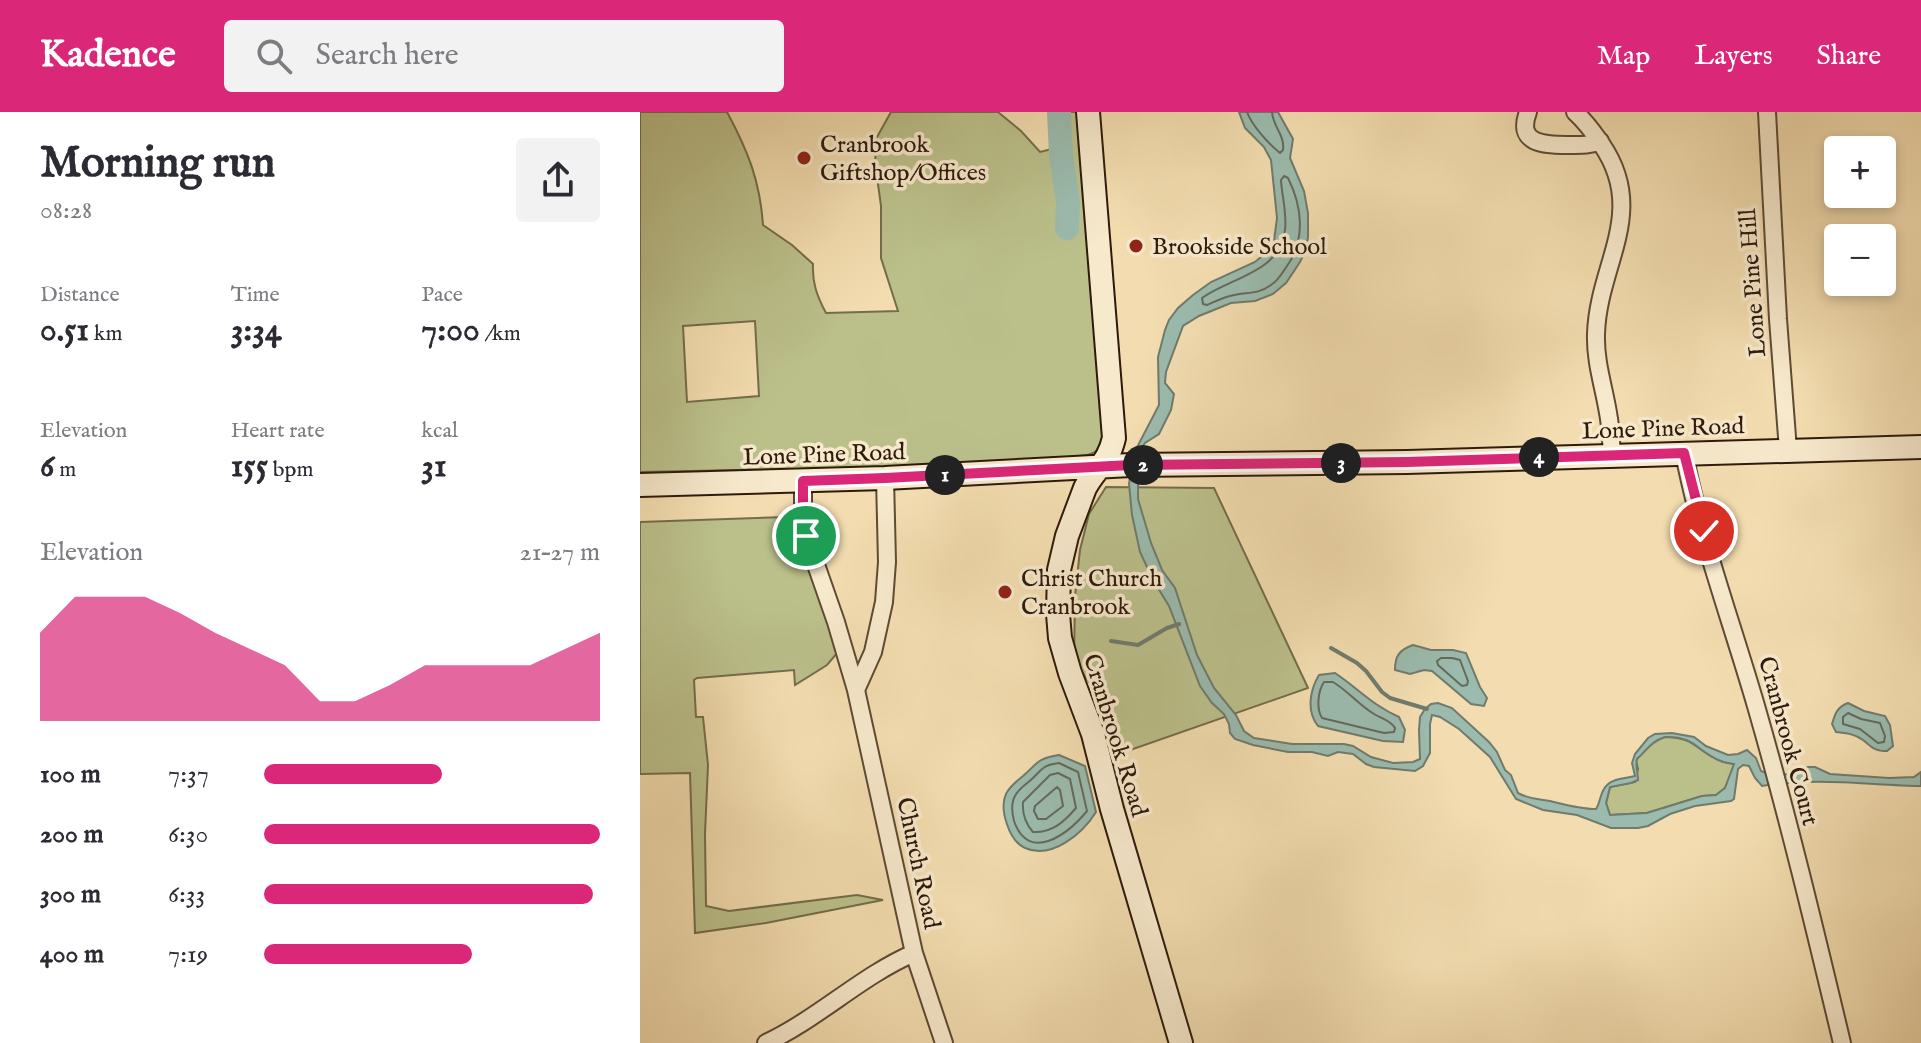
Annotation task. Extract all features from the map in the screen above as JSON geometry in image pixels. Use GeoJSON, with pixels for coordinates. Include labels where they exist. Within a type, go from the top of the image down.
{"type":"FeatureCollection","features":[{"type":"Feature","properties":{"kind":"street","name":"Cranbrook Road"},"geometry":{"type":"LineString","coordinates":[[1088,112],[1114,438],[1102,467],[1090,478],[1085,488],[1061,556],[1058,590],[1060,638],[1093,734],[1181,1043]]}},
{"type":"Feature","properties":{"kind":"street"},"geometry":{"type":"LineString","coordinates":[[1528,112],[1526,131],[1539,144],[1585,145],[1600,141]]}},
{"type":"Feature","properties":{"kind":"street"},"geometry":{"type":"LineString","coordinates":[[1575,112],[1600,141],[1613,163],[1622,189],[1619,229],[1601,298],[1596,333],[1598,372],[1611,429],[1612,455]]}},
{"type":"Feature","properties":{"kind":"street","name":"Lone Pine Hill"},"geometry":{"type":"LineString","coordinates":[[1767,112],[1788,450]]}},
{"type":"Feature","properties":{"kind":"street","name":"Lone Pine Road"},"geometry":{"type":"LineString","coordinates":[[640,485],[885,478],[1161,464],[1407,462],[1921,447]]}},
{"type":"Feature","properties":{"kind":"street","name":"Cranbrook Court"},"geometry":{"type":"LineString","coordinates":[[1684,453],[1768,748],[1842,1043]]}},
{"type":"Feature","properties":{"kind":"street"},"geometry":{"type":"LineString","coordinates":[[856,690],[873,652],[884,602],[887,553],[885,478]]}},
{"type":"Feature","properties":{"kind":"street","name":"Church Road"},"geometry":{"type":"LineString","coordinates":[[803,481],[806,536],[856,690],[914,953],[944,1043]]}},
{"type":"Feature","properties":{"kind":"street"},"geometry":{"type":"LineString","coordinates":[[766,1043],[810,1019],[888,965],[914,953]]}},
{"type":"Feature","properties":{"kind":"green space"},"geometry":{"type":"Polygon","coordinates":[[[640,112],[727,112],[752,167],[763,225],[813,264],[816,289],[826,313],[898,311],[881,258],[881,206],[875,162],[877,137],[891,112],[998,112],[1040,152],[1052,149],[1049,112],[1077,112],[1103,439],[1098,449],[1079,456],[901,467],[640,472],[640,112]],[[755,321],[683,326],[687,402],[759,396],[755,321]]]}},
{"type":"Feature","properties":{"kind":"green space"},"geometry":{"type":"Polygon","coordinates":[[[1106,487],[1214,488],[1308,688],[1116,755],[1091,685],[1074,660],[1075,596],[1080,550],[1089,514],[1106,487]]]}},
{"type":"Feature","properties":{"kind":"green space"},"geometry":{"type":"Polygon","coordinates":[[[786,517],[796,528],[838,652],[827,665],[795,685],[794,670],[694,680],[696,717],[703,717],[708,765],[706,906],[729,911],[857,895],[883,900],[766,923],[695,933],[690,773],[640,774],[640,522],[786,517]]]}},
{"type":"Feature","properties":{"kind":"green space"},"geometry":{"type":"Polygon","coordinates":[[[1665,737],[1683,739],[1713,757],[1735,764],[1725,788],[1716,795],[1702,796],[1647,813],[1610,815],[1606,803],[1610,787],[1635,782],[1638,758],[1644,750],[1665,737]]]}},
{"type":"Feature","properties":{"kind":"water"},"geometry":{"type":"Polygon","coordinates":[[[1239,112],[1278,112],[1293,139],[1290,158],[1304,191],[1308,213],[1306,250],[1286,283],[1273,294],[1255,301],[1231,303],[1183,326],[1166,372],[1165,383],[1174,394],[1171,410],[1159,434],[1145,443],[1138,458],[1138,499],[1151,543],[1162,570],[1175,588],[1197,655],[1214,688],[1236,715],[1244,731],[1254,738],[1292,744],[1344,744],[1393,763],[1413,762],[1420,759],[1420,717],[1431,704],[1438,703],[1452,708],[1489,742],[1511,775],[1518,793],[1590,809],[1596,809],[1607,785],[1635,776],[1632,763],[1635,754],[1655,734],[1694,737],[1728,755],[1747,750],[1756,758],[1761,771],[1771,775],[1791,774],[1808,767],[1830,774],[1889,778],[1914,777],[1921,772],[1921,786],[1822,782],[1762,786],[1749,766],[1743,765],[1738,769],[1734,799],[1731,801],[1695,806],[1670,814],[1648,826],[1611,828],[1577,815],[1543,810],[1516,799],[1490,757],[1459,729],[1432,715],[1430,753],[1423,766],[1415,771],[1374,767],[1353,754],[1338,752],[1328,756],[1288,752],[1235,739],[1224,714],[1200,686],[1169,606],[1140,552],[1129,484],[1134,453],[1159,405],[1158,357],[1169,320],[1193,295],[1211,282],[1255,262],[1274,241],[1277,218],[1271,160],[1264,147],[1245,128],[1239,112]],[[1675,737],[1657,740],[1637,758],[1638,780],[1610,787],[1606,803],[1610,815],[1647,813],[1702,796],[1716,795],[1725,788],[1734,764],[1721,761],[1690,742],[1675,737]]]}},
{"type":"Feature","properties":{"kind":"water"},"geometry":{"type":"Polygon","coordinates":[[[1413,645],[1466,653],[1487,698],[1484,706],[1471,704],[1432,671],[1410,674],[1395,670],[1399,654],[1413,645]]]}},
{"type":"Feature","properties":{"kind":"water"},"geometry":{"type":"Polygon","coordinates":[[[1335,673],[1399,717],[1405,730],[1403,742],[1383,741],[1318,726],[1311,707],[1313,687],[1319,675],[1335,673]]]}},
{"type":"Feature","properties":{"kind":"water"},"geometry":{"type":"Polygon","coordinates":[[[1848,703],[1885,716],[1890,725],[1893,746],[1887,751],[1879,750],[1857,736],[1836,732],[1832,724],[1834,717],[1848,703]]]}},
{"type":"Feature","properties":{"kind":"water"},"geometry":{"type":"Polygon","coordinates":[[[1059,755],[1085,766],[1096,812],[1066,842],[1046,850],[1025,848],[1014,839],[1007,824],[1004,808],[1006,794],[1038,762],[1059,755]]]}},
{"type":"Feature","properties":{"kind":"waterway"},"geometry":{"type":"LineString","coordinates":[[1059,112],[1068,203],[1067,228]]}},
{"type":"Feature","properties":{"kind":"waterway"},"geometry":{"type":"LineString","coordinates":[[1111,641],[1138,645],[1179,624]]}},
{"type":"Feature","properties":{"kind":"waterway"},"geometry":{"type":"LineString","coordinates":[[1331,648],[1357,663],[1390,698],[1427,709]]}},
{"type":"Feature","properties":{"kind":"place","name":"Cranbrook Giftshop/Offices"},"geometry":{"type":"Point","coordinates":[804,158]}},
{"type":"Feature","properties":{"kind":"place","name":"Brookside School"},"geometry":{"type":"Point","coordinates":[1136,246]}},
{"type":"Feature","properties":{"kind":"place","name":"Christ Church Cranbrook"},"geometry":{"type":"Point","coordinates":[1005,592]}},
{"type":"Feature","properties":{"kind":"route"},"geometry":{"type":"LineString","coordinates":[[806,536],[803,481],[1131,465],[1407,462],[1684,453],[1704,531]]}}]}
